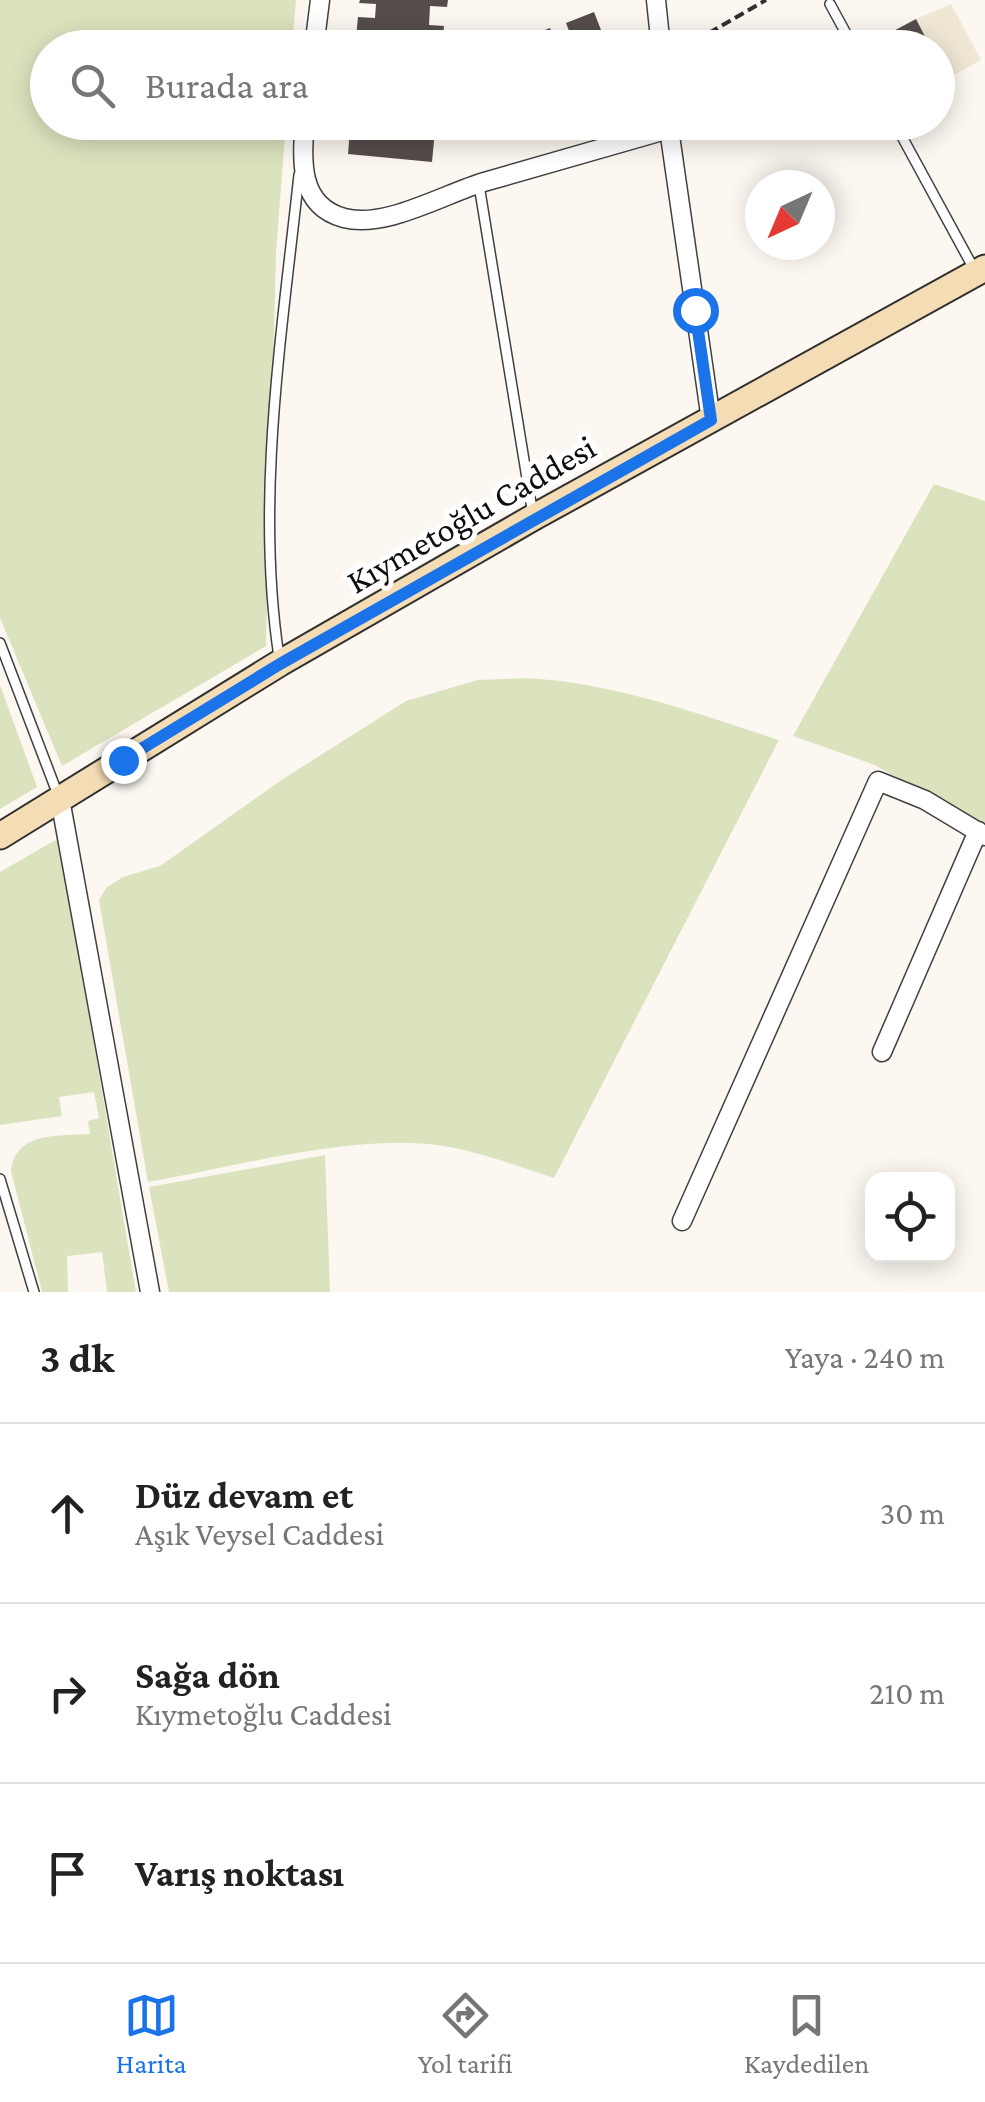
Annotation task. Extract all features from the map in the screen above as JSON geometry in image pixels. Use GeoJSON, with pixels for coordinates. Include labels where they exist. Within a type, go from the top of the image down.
{"type":"FeatureCollection","features":[{"type":"Feature","properties":{"kind":"main road","name":"Kıymetoğlu Caddesi"},"geometry":{"type":"LineString","coordinates":[[0,836],[280,664],[534,517],[981,271]]}},
{"type":"Feature","properties":{"kind":"street"},"geometry":{"type":"LineString","coordinates":[[316,30],[320,0]]}},
{"type":"Feature","properties":{"kind":"street"},"geometry":{"type":"LineString","coordinates":[[656,0],[659,30]]}},
{"type":"Feature","properties":{"kind":"street"},"geometry":{"type":"LineString","coordinates":[[303,140],[302,171],[308,187],[327,212],[364,222],[623,140]]}},
{"type":"Feature","properties":{"kind":"street"},"geometry":{"type":"LineString","coordinates":[[671,140],[711,420]]}},
{"type":"Feature","properties":{"kind":"street"},"geometry":{"type":"LineString","coordinates":[[682,1221],[878,782],[925,800],[981,833],[882,1052]]}},
{"type":"Feature","properties":{"kind":"street"},"geometry":{"type":"LineString","coordinates":[[60,799],[150,1292]]}},
{"type":"Feature","properties":{"kind":"lane"},"geometry":{"type":"LineString","coordinates":[[830,4],[844,30]]}},
{"type":"Feature","properties":{"kind":"lane"},"geometry":{"type":"LineString","coordinates":[[905,140],[981,271]]}},
{"type":"Feature","properties":{"kind":"lane"},"geometry":{"type":"LineString","coordinates":[[280,664],[269,562],[273,462],[302,152]]}},
{"type":"Feature","properties":{"kind":"lane"},"geometry":{"type":"LineString","coordinates":[[479,184],[534,517]]}},
{"type":"Feature","properties":{"kind":"lane"},"geometry":{"type":"LineString","coordinates":[[0,643],[60,799]]}},
{"type":"Feature","properties":{"kind":"lane"},"geometry":{"type":"LineString","coordinates":[[0,1179],[34,1292]]}},
{"type":"Feature","properties":{"kind":"path"},"geometry":{"type":"LineString","coordinates":[[714,30],[766,0]]}},
{"type":"Feature","properties":{"kind":"shaded area"},"geometry":{"type":"Polygon","coordinates":[[[951,4],[981,60],[955,75],[955,30],[922,30],[916,19],[951,4]]]}},
{"type":"Feature","properties":{"kind":"green space"},"geometry":{"type":"Polygon","coordinates":[[[0,0],[296,0],[293,30],[30,30],[30,140],[285,140],[276,253],[266,646],[62,766],[0,618],[0,0]]]}},
{"type":"Feature","properties":{"kind":"green space"},"geometry":{"type":"Polygon","coordinates":[[[934,484],[985,501],[985,831],[875,765],[793,736],[934,484]]]}},
{"type":"Feature","properties":{"kind":"green space"},"geometry":{"type":"Polygon","coordinates":[[[527,678],[624,693],[779,740],[554,1178],[466,1151],[403,1143],[330,1148],[148,1182],[99,900],[107,887],[123,877],[160,866],[283,779],[406,701],[478,680],[527,678]]]}},
{"type":"Feature","properties":{"kind":"green space"},"geometry":{"type":"Polygon","coordinates":[[[0,685],[37,787],[0,809],[0,685]]]}},
{"type":"Feature","properties":{"kind":"green space"},"geometry":{"type":"Polygon","coordinates":[[[59,838],[136,1292],[107,1292],[102,1252],[67,1256],[68,1292],[42,1292],[11,1171],[14,1158],[30,1142],[90,1134],[88,1121],[99,1118],[94,1092],[59,1097],[62,1116],[0,1125],[0,872],[59,838]]]}},
{"type":"Feature","properties":{"kind":"green space"},"geometry":{"type":"Polygon","coordinates":[[[325,1155],[330,1292],[169,1292],[149,1187],[325,1155]]]}},
{"type":"Feature","properties":{"kind":"building"},"geometry":{"type":"Polygon","coordinates":[[[448,0],[447,7],[430,6],[429,25],[444,26],[444,30],[357,30],[358,17],[375,18],[376,4],[359,3],[448,0]]]}},
{"type":"Feature","properties":{"kind":"building"},"geometry":{"type":"Polygon","coordinates":[[[594,12],[601,30],[569,30],[566,23],[594,12]]]}},
{"type":"Feature","properties":{"kind":"building"},"geometry":{"type":"Polygon","coordinates":[[[916,19],[922,30],[895,30],[916,19]]]}},
{"type":"Feature","properties":{"kind":"building"},"geometry":{"type":"Polygon","coordinates":[[[349,140],[434,140],[432,162],[348,154],[349,140]]]}},
{"type":"Feature","properties":{"kind":"route"},"geometry":{"type":"LineString","coordinates":[[123,760],[534,517],[711,420],[695,310]]}}]}
